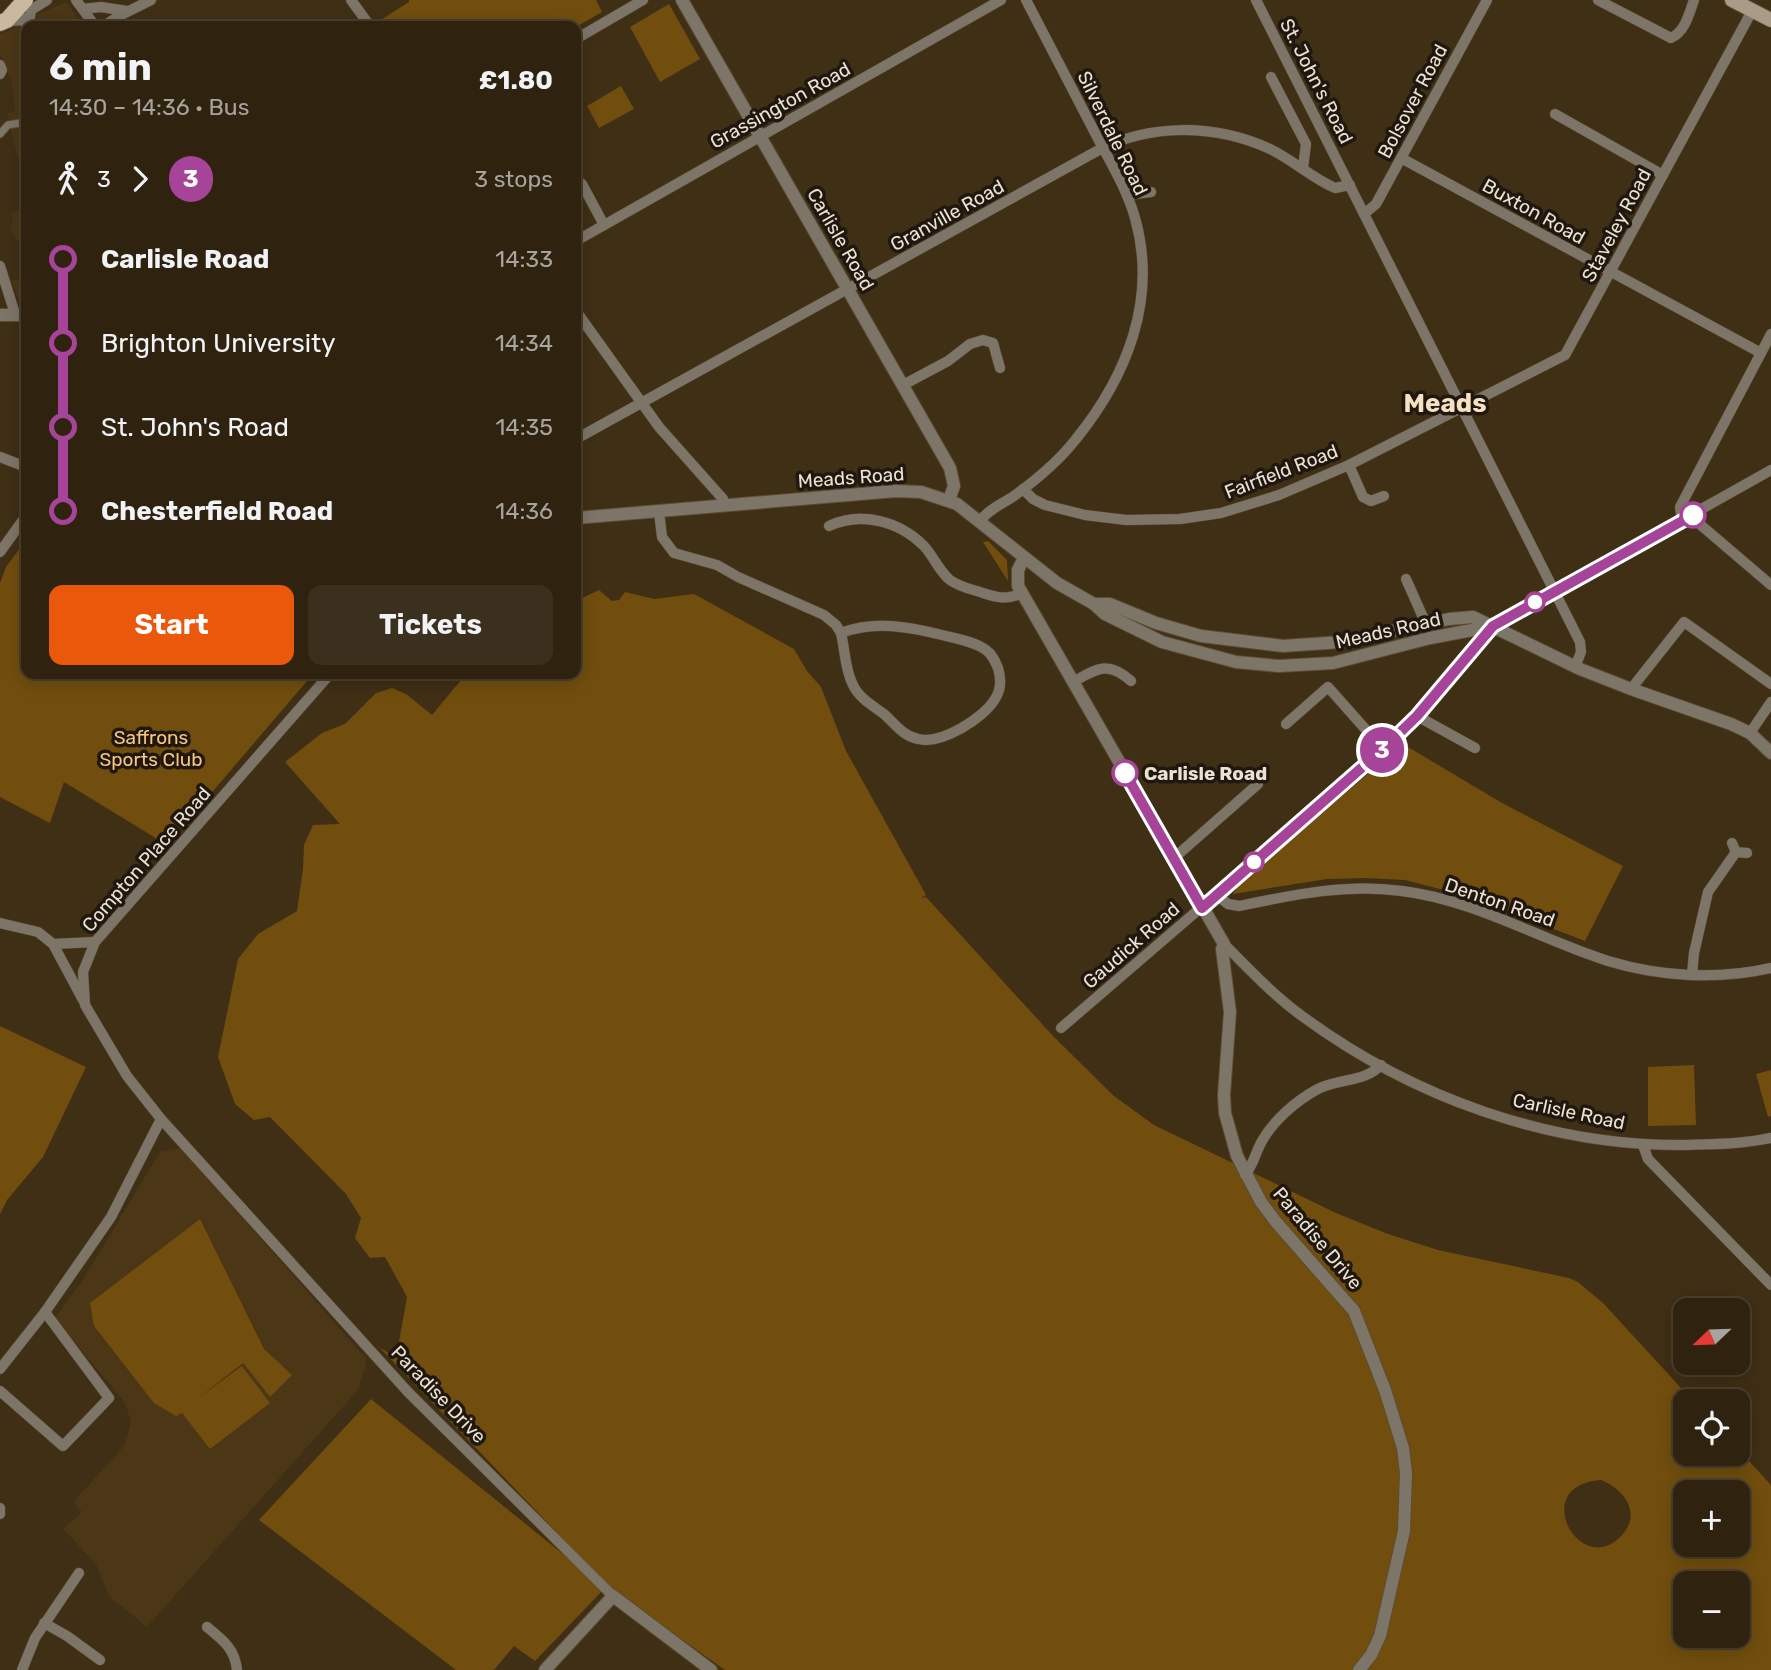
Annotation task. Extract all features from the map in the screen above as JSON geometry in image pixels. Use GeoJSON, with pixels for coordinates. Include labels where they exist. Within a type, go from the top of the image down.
{"type":"FeatureCollection","features":[{"type":"Feature","properties":{"kind":"main road"},"geometry":{"type":"LineString","coordinates":[[1732,0],[1771,20]]}},
{"type":"Feature","properties":{"kind":"main road"},"geometry":{"type":"LineString","coordinates":[[4,22],[24,3]]}},
{"type":"Feature","properties":{"kind":"street"},"geometry":{"type":"LineString","coordinates":[[30,21],[32,10],[47,0]]}},
{"type":"Feature","properties":{"kind":"street"},"geometry":{"type":"LineString","coordinates":[[112,21],[150,0]]}},
{"type":"Feature","properties":{"kind":"street"},"geometry":{"type":"LineString","coordinates":[[351,0],[366,21]]}},
{"type":"Feature","properties":{"kind":"street"},"geometry":{"type":"LineString","coordinates":[[581,36],[643,0]]}},
{"type":"Feature","properties":{"kind":"street","name":"Carlisle Road"},"geometry":{"type":"LineString","coordinates":[[682,0],[950,468],[954,486],[949,500]]}},
{"type":"Feature","properties":{"kind":"street","name":"Grassington Road"},"geometry":{"type":"LineString","coordinates":[[581,237],[1001,0]]}},
{"type":"Feature","properties":{"kind":"street","name":"Silverdale Road"},"geometry":{"type":"LineString","coordinates":[[980,521],[992,509],[1023,489],[1059,457],[1093,418],[1116,381],[1133,340],[1142,299],[1140,239],[1127,195],[1026,0]]}},
{"type":"Feature","properties":{"kind":"street","name":"St. John's Road"},"geometry":{"type":"LineString","coordinates":[[1256,0],[1556,591],[1580,642],[1581,652],[1575,667]]}},
{"type":"Feature","properties":{"kind":"street","name":"Bolsover Road"},"geometry":{"type":"LineString","coordinates":[[1364,214],[1376,204],[1487,0]]}},
{"type":"Feature","properties":{"kind":"street"},"geometry":{"type":"LineString","coordinates":[[1598,0],[1671,38],[1683,28],[1694,0]]}},
{"type":"Feature","properties":{"kind":"street"},"geometry":{"type":"LineString","coordinates":[[80,4],[127,11]]}},
{"type":"Feature","properties":{"kind":"street"},"geometry":{"type":"LineString","coordinates":[[80,4],[92,21]]}},
{"type":"Feature","properties":{"kind":"street","name":"Staveley Road"},"geometry":{"type":"LineString","coordinates":[[1463,407],[1565,355],[1752,11]]}},
{"type":"Feature","properties":{"kind":"street"},"geometry":{"type":"LineString","coordinates":[[4,22],[25,21]]}},
{"type":"Feature","properties":{"kind":"street"},"geometry":{"type":"LineString","coordinates":[[0,65],[0,74]]}},
{"type":"Feature","properties":{"kind":"street"},"geometry":{"type":"LineString","coordinates":[[1271,78],[1306,144],[1303,168]]}},
{"type":"Feature","properties":{"kind":"street"},"geometry":{"type":"LineString","coordinates":[[1555,114],[1663,175]]}},
{"type":"Feature","properties":{"kind":"street"},"geometry":{"type":"LineString","coordinates":[[0,134],[8,125],[21,123]]}},
{"type":"Feature","properties":{"kind":"street","name":"Granville Road"},"geometry":{"type":"LineString","coordinates":[[581,436],[1103,148],[1142,133],[1185,130],[1246,140],[1269,149],[1335,188],[1350,185]]}},
{"type":"Feature","properties":{"kind":"street","name":"Buxton Road"},"geometry":{"type":"LineString","coordinates":[[1401,158],[1761,353]]}},
{"type":"Feature","properties":{"kind":"street"},"geometry":{"type":"LineString","coordinates":[[581,184],[604,225]]}},
{"type":"Feature","properties":{"kind":"street"},"geometry":{"type":"LineString","coordinates":[[1127,195],[1151,192]]}},
{"type":"Feature","properties":{"kind":"street"},"geometry":{"type":"LineString","coordinates":[[0,266],[21,314],[0,315]]}},
{"type":"Feature","properties":{"kind":"street"},"geometry":{"type":"LineString","coordinates":[[581,318],[642,403],[673,443],[723,499],[725,506]]}},
{"type":"Feature","properties":{"kind":"street"},"geometry":{"type":"LineString","coordinates":[[1682,521],[1680,507],[1771,334]]}},
{"type":"Feature","properties":{"kind":"street"},"geometry":{"type":"LineString","coordinates":[[903,385],[937,368],[977,341],[988,340],[993,343],[1000,369]]}},
{"type":"Feature","properties":{"kind":"street","name":"Fairfield Road"},"geometry":{"type":"LineString","coordinates":[[1023,489],[1038,502],[1058,509],[1126,520],[1157,521],[1221,513],[1279,495],[1349,465],[1463,407]]}},
{"type":"Feature","properties":{"kind":"street"},"geometry":{"type":"LineString","coordinates":[[0,457],[21,465]]}},
{"type":"Feature","properties":{"kind":"street"},"geometry":{"type":"LineString","coordinates":[[1349,465],[1363,497],[1374,501],[1384,496]]}},
{"type":"Feature","properties":{"kind":"street"},"geometry":{"type":"LineString","coordinates":[[1493,626],[1771,470]]}},
{"type":"Feature","properties":{"kind":"street","name":"Meads Road"},"geometry":{"type":"LineString","coordinates":[[581,518],[896,491],[920,492],[949,500],[968,511],[1024,558],[1105,614],[1162,642],[1254,665],[1333,663],[1430,638],[1493,626]]}},
{"type":"Feature","properties":{"kind":"street"},"geometry":{"type":"LineString","coordinates":[[659,512],[662,537],[674,553],[717,565],[824,615],[836,625],[841,633],[849,676],[856,690],[900,730],[913,738],[927,740],[959,729],[988,708],[997,695],[1000,680],[994,659],[985,649],[972,643],[893,626],[859,626],[841,633]]}},
{"type":"Feature","properties":{"kind":"street"},"geometry":{"type":"LineString","coordinates":[[1693,515],[1696,522],[1771,585]]}},
{"type":"Feature","properties":{"kind":"street"},"geometry":{"type":"LineString","coordinates":[[829,526],[853,518],[878,521],[913,537],[925,547],[948,578],[957,584],[999,598],[1022,593],[1017,576],[1024,558]]}},
{"type":"Feature","properties":{"kind":"street"},"geometry":{"type":"LineString","coordinates":[[0,552],[21,523]]}},
{"type":"Feature","properties":{"kind":"street"},"geometry":{"type":"LineString","coordinates":[[1406,579],[1426,624]]}},
{"type":"Feature","properties":{"kind":"street","name":"Carlisle Road"},"geometry":{"type":"LineString","coordinates":[[1022,593],[1224,944],[1300,1014],[1381,1065],[1459,1103],[1529,1126],[1643,1145],[1722,1144],[1771,1138]]}},
{"type":"Feature","properties":{"kind":"street","name":"Meads Road"},"geometry":{"type":"LineString","coordinates":[[1094,604],[1110,604],[1156,623],[1201,636],[1267,645],[1324,645],[1473,617],[1575,667],[1750,733]]}},
{"type":"Feature","properties":{"kind":"street"},"geometry":{"type":"LineString","coordinates":[[1631,689],[1684,622],[1771,684]]}},
{"type":"Feature","properties":{"kind":"street","name":"Gaudick Road"},"geometry":{"type":"LineString","coordinates":[[1061,1028],[1217,896],[1383,749],[1417,716],[1493,626]]}},
{"type":"Feature","properties":{"kind":"street"},"geometry":{"type":"LineString","coordinates":[[1073,682],[1091,671],[1107,668],[1116,670],[1131,681]]}},
{"type":"Feature","properties":{"kind":"street","name":"Compton Place Road"},"geometry":{"type":"LineString","coordinates":[[161,1119],[127,1076],[85,1005],[83,972],[95,942],[326,679]]}},
{"type":"Feature","properties":{"kind":"street"},"geometry":{"type":"LineString","coordinates":[[1286,724],[1328,687],[1383,749]]}},
{"type":"Feature","properties":{"kind":"street"},"geometry":{"type":"LineString","coordinates":[[1771,702],[1750,733],[1771,753]]}},
{"type":"Feature","properties":{"kind":"street"},"geometry":{"type":"LineString","coordinates":[[1417,716],[1475,748]]}},
{"type":"Feature","properties":{"kind":"street"},"geometry":{"type":"LineString","coordinates":[[1174,858],[1258,784]]}},
{"type":"Feature","properties":{"kind":"street"},"geometry":{"type":"LineString","coordinates":[[1692,975],[1694,953],[1708,892],[1738,849]]}},
{"type":"Feature","properties":{"kind":"street","name":"Denton Road"},"geometry":{"type":"LineString","coordinates":[[1217,896],[1228,904],[1238,906],[1322,891],[1375,888],[1403,891],[1474,908],[1608,961],[1639,969],[1692,975],[1736,975],[1771,968]]}},
{"type":"Feature","properties":{"kind":"street"},"geometry":{"type":"LineString","coordinates":[[0,923],[37,932],[53,944],[85,1005]]}},
{"type":"Feature","properties":{"kind":"street"},"geometry":{"type":"LineString","coordinates":[[53,944],[95,942]]}},
{"type":"Feature","properties":{"kind":"street","name":"Paradise Drive"},"geometry":{"type":"LineString","coordinates":[[1224,944],[1222,949],[1230,1012],[1224,1096],[1228,1129],[1245,1175],[1276,1222],[1354,1311],[1404,1448],[1404,1531],[1380,1636],[1371,1655],[1359,1670]]}},
{"type":"Feature","properties":{"kind":"street"},"geometry":{"type":"LineString","coordinates":[[1245,1175],[1252,1166],[1265,1136],[1299,1102],[1328,1084],[1371,1074],[1381,1065]]}},
{"type":"Feature","properties":{"kind":"street"},"geometry":{"type":"LineString","coordinates":[[0,1369],[45,1312],[111,1217],[161,1119]]}},
{"type":"Feature","properties":{"kind":"street","name":"Paradise Drive"},"geometry":{"type":"LineString","coordinates":[[161,1119],[408,1392],[613,1596],[711,1670]]}},
{"type":"Feature","properties":{"kind":"street"},"geometry":{"type":"LineString","coordinates":[[1643,1145],[1648,1159],[1771,1284]]}},
{"type":"Feature","properties":{"kind":"street"},"geometry":{"type":"LineString","coordinates":[[0,1391],[63,1447],[109,1398],[45,1312]]}},
{"type":"Feature","properties":{"kind":"street"},"geometry":{"type":"LineString","coordinates":[[0,1508],[0,1514]]}},
{"type":"Feature","properties":{"kind":"street"},"geometry":{"type":"LineString","coordinates":[[22,1670],[35,1638],[62,1588],[79,1573]]}},
{"type":"Feature","properties":{"kind":"street"},"geometry":{"type":"LineString","coordinates":[[545,1670],[613,1596]]}},
{"type":"Feature","properties":{"kind":"street"},"geometry":{"type":"LineString","coordinates":[[44,1623],[100,1660]]}},
{"type":"Feature","properties":{"kind":"street"},"geometry":{"type":"LineString","coordinates":[[207,1627],[229,1646],[236,1659],[237,1670]]}},
{"type":"Feature","properties":{"kind":"shaded area"},"geometry":{"type":"Polygon","coordinates":[[[65,3],[80,21],[38,21],[37,14],[65,3]]]}},
{"type":"Feature","properties":{"kind":"shaded area"},"geometry":{"type":"Polygon","coordinates":[[[21,26],[21,120],[9,121],[7,113],[15,112],[12,83],[0,53],[0,34],[21,26]]]}},
{"type":"Feature","properties":{"kind":"shaded area"},"geometry":{"type":"Polygon","coordinates":[[[21,126],[21,170],[10,127],[21,126]]]}},
{"type":"Feature","properties":{"kind":"shaded area"},"geometry":{"type":"Polygon","coordinates":[[[21,209],[21,239],[16,241],[10,227],[13,222],[11,213],[21,209]]]}},
{"type":"Feature","properties":{"kind":"shaded area"},"geometry":{"type":"Polygon","coordinates":[[[21,278],[21,306],[11,281],[21,278]]]}},
{"type":"Feature","properties":{"kind":"shaded area"},"geometry":{"type":"Polygon","coordinates":[[[181,1148],[365,1357],[366,1364],[358,1390],[147,1627],[109,1596],[96,1564],[63,1529],[82,1512],[73,1502],[124,1446],[131,1422],[125,1403],[55,1318],[82,1281],[160,1152],[181,1148]]]}},
{"type":"Feature","properties":{"kind":"green space"},"geometry":{"type":"Polygon","coordinates":[[[596,0],[602,12],[581,24],[581,21],[379,21],[409,2],[596,0]]]}},
{"type":"Feature","properties":{"kind":"green space"},"geometry":{"type":"Polygon","coordinates":[[[669,4],[700,59],[660,82],[630,27],[669,4]]]}},
{"type":"Feature","properties":{"kind":"green space"},"geometry":{"type":"Polygon","coordinates":[[[621,86],[634,109],[599,128],[587,106],[621,86]]]}},
{"type":"Feature","properties":{"kind":"green space"},"geometry":{"type":"Polygon","coordinates":[[[988,541],[1007,560],[1008,581],[983,542],[988,541]]]}},
{"type":"Feature","properties":{"kind":"green space","name":"Saffrons Sports Club"},"geometry":{"type":"Polygon","coordinates":[[[21,547],[21,679],[309,679],[167,845],[64,782],[50,823],[0,797],[0,583],[6,567],[21,547]]]}},
{"type":"Feature","properties":{"kind":"green space"},"geometry":{"type":"Polygon","coordinates":[[[599,590],[612,601],[619,600],[625,592],[654,599],[694,594],[794,649],[807,671],[821,687],[846,751],[926,895],[921,898],[926,897],[1054,1037],[1114,1096],[1154,1125],[1336,1213],[1438,1250],[1569,1278],[1578,1282],[1603,1303],[1682,1389],[1673,1389],[1673,1466],[1750,1466],[1750,1462],[1771,1485],[1771,1670],[725,1670],[612,1590],[380,1348],[420,1370],[399,1342],[407,1297],[385,1257],[370,1258],[355,1238],[361,1218],[346,1194],[270,1117],[254,1120],[235,1104],[218,1057],[238,959],[258,934],[297,911],[304,845],[313,825],[340,824],[285,762],[322,733],[345,724],[376,693],[392,688],[406,694],[432,715],[462,679],[581,679],[581,599],[599,590]],[[1601,1480],[1579,1486],[1567,1497],[1564,1512],[1568,1527],[1578,1539],[1591,1547],[1606,1546],[1622,1535],[1628,1527],[1628,1503],[1617,1489],[1601,1480]]]}},
{"type":"Feature","properties":{"kind":"green space"},"geometry":{"type":"Polygon","coordinates":[[[1403,744],[1502,803],[1623,866],[1585,941],[1471,897],[1405,880],[1327,879],[1233,894],[1240,883],[1403,744]]]}},
{"type":"Feature","properties":{"kind":"green space"},"geometry":{"type":"Polygon","coordinates":[[[0,1026],[86,1067],[43,1157],[7,1200],[0,1214],[0,1026]]]}},
{"type":"Feature","properties":{"kind":"green space"},"geometry":{"type":"Polygon","coordinates":[[[1694,1065],[1696,1125],[1648,1126],[1648,1067],[1694,1065]]]}},
{"type":"Feature","properties":{"kind":"green space"},"geometry":{"type":"Polygon","coordinates":[[[1771,1070],[1771,1116],[1768,1117],[1756,1074],[1771,1070]]]}},
{"type":"Feature","properties":{"kind":"green space"},"geometry":{"type":"Polygon","coordinates":[[[200,1219],[264,1349],[292,1375],[270,1397],[243,1363],[197,1399],[242,1366],[270,1403],[210,1449],[182,1413],[176,1416],[154,1403],[94,1326],[90,1303],[200,1219]]]}},
{"type":"Feature","properties":{"kind":"green space"},"geometry":{"type":"Polygon","coordinates":[[[371,1399],[605,1588],[535,1661],[514,1646],[494,1670],[456,1670],[259,1520],[371,1399]]]}},
{"type":"Feature","properties":{"kind":"bus line","name":"3"},"geometry":{"type":"LineString","coordinates":[[1125,773],[1202,908],[1383,749],[1417,716],[1493,626],[1693,515]]}},
{"type":"Feature","properties":{"kind":"place","name":"Carlisle Road"},"geometry":{"type":"Point","coordinates":[1125,773]}},
{"type":"Feature","properties":{"kind":"district","name":"Meads"},"geometry":{"type":"Point","coordinates":[1445,403]}}]}
